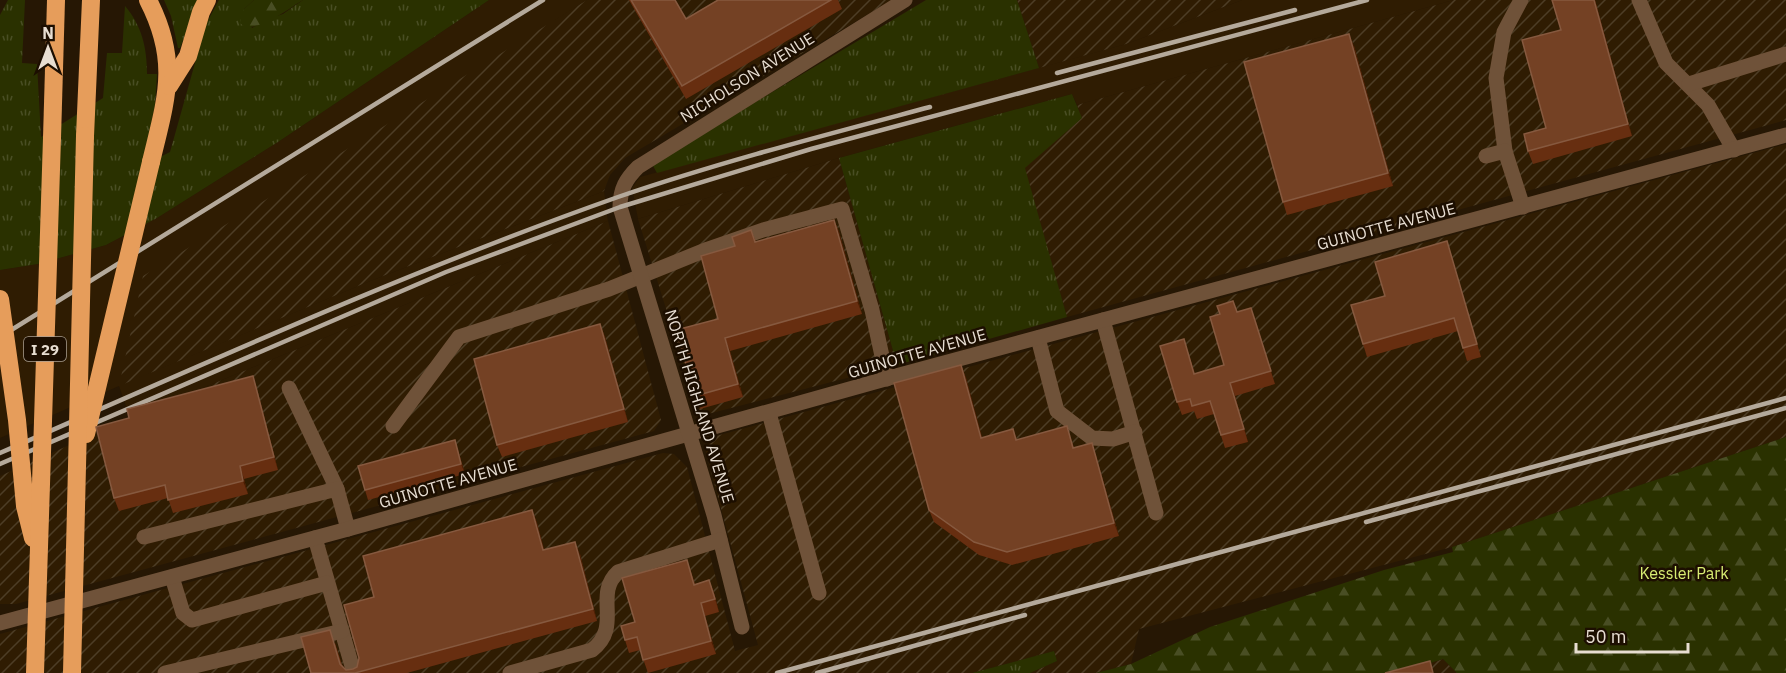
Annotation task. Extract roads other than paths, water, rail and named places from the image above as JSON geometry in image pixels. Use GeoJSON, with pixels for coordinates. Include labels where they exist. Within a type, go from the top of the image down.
{"type":"FeatureCollection","features":[{"type":"Feature","properties":{"kind":"highway","name":"I 29"},"geometry":{"type":"LineString","coordinates":[[34,673],[56,0]]}},
{"type":"Feature","properties":{"kind":"highway","name":"I 29"},"geometry":{"type":"LineString","coordinates":[[72,673],[85,136],[91,0]]}},
{"type":"Feature","properties":{"kind":"highway"},"geometry":{"type":"LineString","coordinates":[[148,0],[163,40],[169,86]]}},
{"type":"Feature","properties":{"kind":"highway"},"geometry":{"type":"LineString","coordinates":[[77,468],[169,86],[188,56],[201,12],[207,0]]}},
{"type":"Feature","properties":{"kind":"highway"},"geometry":{"type":"LineString","coordinates":[[0,299],[17,420],[25,506],[38,560]]}},
{"type":"Feature","properties":{"kind":"street","name":"NICHOLSON AVENUE"},"geometry":{"type":"LineString","coordinates":[[620,196],[626,180],[638,167],[905,0]]}},
{"type":"Feature","properties":{"kind":"street"},"geometry":{"type":"LineString","coordinates":[[1521,0],[1504,32],[1496,78],[1505,151],[1522,207]]}},
{"type":"Feature","properties":{"kind":"street"},"geometry":{"type":"LineString","coordinates":[[1639,0],[1666,63],[1708,105],[1734,150]]}},
{"type":"Feature","properties":{"kind":"street"},"geometry":{"type":"LineString","coordinates":[[1689,84],[1786,54]]}},
{"type":"Feature","properties":{"kind":"street","name":"GUINOTTE AVENUE"},"geometry":{"type":"LineString","coordinates":[[0,623],[1786,135]]}},
{"type":"Feature","properties":{"kind":"street"},"geometry":{"type":"LineString","coordinates":[[1486,156],[1505,151]]}},
{"type":"Feature","properties":{"kind":"street","name":"NORTH HIGHLAND AVENUE"},"geometry":{"type":"LineString","coordinates":[[620,196],[620,207],[691,435],[742,627]]}},
{"type":"Feature","properties":{"kind":"street"},"geometry":{"type":"LineString","coordinates":[[393,426],[459,337],[642,277],[719,245],[842,209],[872,310],[887,379]]}},
{"type":"Feature","properties":{"kind":"street"},"geometry":{"type":"LineString","coordinates":[[1103,320],[1156,513]]}},
{"type":"Feature","properties":{"kind":"street"},"geometry":{"type":"LineString","coordinates":[[1038,338],[1057,411],[1092,438],[1113,439],[1135,432]]}},
{"type":"Feature","properties":{"kind":"street"},"geometry":{"type":"LineString","coordinates":[[289,388],[337,489],[348,529]]}},
{"type":"Feature","properties":{"kind":"street"},"geometry":{"type":"LineString","coordinates":[[769,413],[819,593]]}},
{"type":"Feature","properties":{"kind":"street"},"geometry":{"type":"LineString","coordinates":[[144,537],[337,489]]}},
{"type":"Feature","properties":{"kind":"street"},"geometry":{"type":"LineString","coordinates":[[315,538],[354,673]]}},
{"type":"Feature","properties":{"kind":"street"},"geometry":{"type":"LineString","coordinates":[[510,673],[592,650],[601,643],[607,633],[607,591],[611,579],[618,572],[720,540]]}},
{"type":"Feature","properties":{"kind":"street"},"geometry":{"type":"LineString","coordinates":[[172,577],[183,614],[192,620],[327,584]]}},
{"type":"Feature","properties":{"kind":"street"},"geometry":{"type":"LineString","coordinates":[[165,673],[342,631]]}},
{"type":"Feature","properties":{"kind":"railway"},"geometry":{"type":"LineString","coordinates":[[0,337],[543,0]]}},
{"type":"Feature","properties":{"kind":"railway"},"geometry":{"type":"LineString","coordinates":[[0,464],[446,272],[620,207],[811,149],[1367,0]]}},
{"type":"Feature","properties":{"kind":"railway"},"geometry":{"type":"LineString","coordinates":[[1057,73],[1295,10]]}},
{"type":"Feature","properties":{"kind":"railway"},"geometry":{"type":"LineString","coordinates":[[0,453],[307,319],[540,226],[695,172],[930,107]]}},
{"type":"Feature","properties":{"kind":"railway"},"geometry":{"type":"LineString","coordinates":[[777,673],[1786,398]]}},
{"type":"Feature","properties":{"kind":"railway"},"geometry":{"type":"LineString","coordinates":[[1366,522],[1786,408]]}},
{"type":"Feature","properties":{"kind":"railway"},"geometry":{"type":"LineString","coordinates":[[817,673],[1025,615]]}},
{"type":"Feature","properties":{"kind":"park label","name":"Kessler Park"},"geometry":{"type":"Point","coordinates":[1684,573]}}]}
